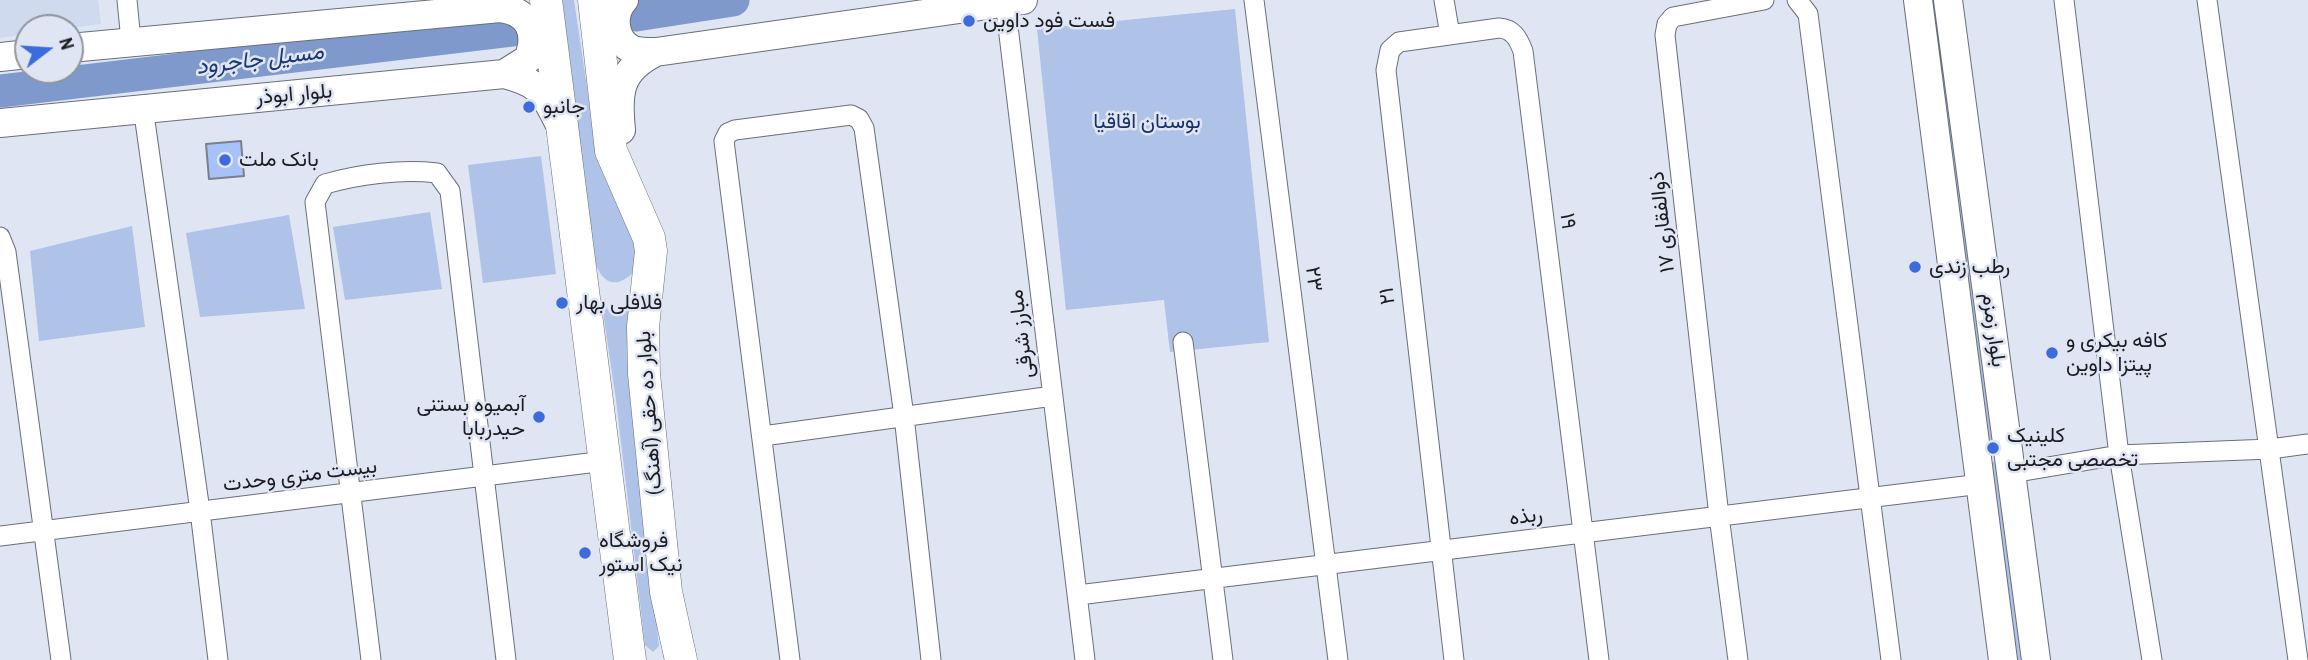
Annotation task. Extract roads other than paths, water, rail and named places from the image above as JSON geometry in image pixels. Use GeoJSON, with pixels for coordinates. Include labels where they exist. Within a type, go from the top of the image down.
{"type":"FeatureCollection","features":[{"type":"Feature","properties":{"kind":"main road"},"geometry":{"type":"LineString","coordinates":[[545,0],[631,657]]}},
{"type":"Feature","properties":{"kind":"main road","name":"بلوار ده حقی (آهنگ)"},"geometry":{"type":"LineString","coordinates":[[594,0],[611,151],[649,238],[651,251],[643,327],[644,374],[666,592],[677,655]]}},
{"type":"Feature","properties":{"kind":"main road"},"geometry":{"type":"LineString","coordinates":[[624,0],[617,8],[615,25],[622,42],[634,50],[656,52],[1014,1]]}},
{"type":"Feature","properties":{"kind":"main road","name":"بلوار زمزم"},"geometry":{"type":"LineString","coordinates":[[1918,1],[2003,660]]}},
{"type":"Feature","properties":{"kind":"main road","name":"بلوار زمزم"},"geometry":{"type":"LineString","coordinates":[[1948,1],[2036,660]]}},
{"type":"Feature","properties":{"kind":"main road"},"geometry":{"type":"LineString","coordinates":[[84,46],[485,7],[514,10],[524,16],[530,25],[533,39],[528,60],[504,74]]}},
{"type":"Feature","properties":{"kind":"main road"},"geometry":{"type":"LineString","coordinates":[[627,185],[618,99],[627,73],[637,62],[656,52]]}},
{"type":"Feature","properties":{"kind":"main road","name":"بلوار ابوذر"},"geometry":{"type":"LineString","coordinates":[[0,123],[143,107],[373,89],[504,74],[532,81],[548,101],[561,128]]}},
{"type":"Feature","properties":{"kind":"street"},"geometry":{"type":"LineString","coordinates":[[127,0],[131,41]]}},
{"type":"Feature","properties":{"kind":"street","name":"۲۳"},"geometry":{"type":"LineString","coordinates":[[1254,0],[1338,660]]}},
{"type":"Feature","properties":{"kind":"street"},"geometry":{"type":"LineString","coordinates":[[1444,0],[1450,35]]}},
{"type":"Feature","properties":{"kind":"street","name":"ذوالفقاری ۱۷"},"geometry":{"type":"LineString","coordinates":[[1718,516],[1665,34],[1667,24],[1673,17],[1735,2],[1764,0]]}},
{"type":"Feature","properties":{"kind":"street"},"geometry":{"type":"LineString","coordinates":[[1797,0],[1808,14],[1891,660]]}},
{"type":"Feature","properties":{"kind":"street"},"geometry":{"type":"LineString","coordinates":[[2064,0],[2119,455],[2152,660]]}},
{"type":"Feature","properties":{"kind":"street"},"geometry":{"type":"LineString","coordinates":[[2207,0],[2298,660]]}},
{"type":"Feature","properties":{"kind":"street","name":"مبارز شرقی"},"geometry":{"type":"LineString","coordinates":[[1014,1],[1053,396],[1085,660]]}},
{"type":"Feature","properties":{"kind":"street","name":"۱۹"},"geometry":{"type":"LineString","coordinates":[[1399,42],[1507,29],[1518,37],[1523,51],[1584,532]]}},
{"type":"Feature","properties":{"kind":"street","name":"۲۱"},"geometry":{"type":"LineString","coordinates":[[1399,42],[1390,50],[1386,70],[1439,550],[1454,660]]}},
{"type":"Feature","properties":{"kind":"street"},"geometry":{"type":"LineString","coordinates":[[143,107],[201,511],[218,660]]}},
{"type":"Feature","properties":{"kind":"street"},"geometry":{"type":"LineString","coordinates":[[790,660],[724,141],[728,133],[734,130],[851,115],[859,119],[864,128],[904,416],[931,660]]}},
{"type":"Feature","properties":{"kind":"street"},"geometry":{"type":"LineString","coordinates":[[371,660],[348,493],[315,202],[325,184],[343,179],[416,171],[437,173],[450,191],[506,660]]}},
{"type":"Feature","properties":{"kind":"street"},"geometry":{"type":"LineString","coordinates":[[1,238],[45,530],[61,660]]}},
{"type":"Feature","properties":{"kind":"street"},"geometry":{"type":"LineString","coordinates":[[1183,342],[1223,660]]}},
{"type":"Feature","properties":{"kind":"street"},"geometry":{"type":"LineString","coordinates":[[763,436],[1053,396]]}},
{"type":"Feature","properties":{"kind":"street"},"geometry":{"type":"LineString","coordinates":[[2012,473],[2119,455],[2270,449],[2308,444]]}},
{"type":"Feature","properties":{"kind":"street","name":"بیست متری وحدت"},"geometry":{"type":"LineString","coordinates":[[0,536],[605,461]]}},
{"type":"Feature","properties":{"kind":"street","name":"ربذه"},"geometry":{"type":"LineString","coordinates":[[1077,595],[1981,484]]}},
{"type":"Feature","properties":{"kind":"street"},"geometry":{"type":"LineString","coordinates":[[1718,516],[1738,660]]}},
{"type":"Feature","properties":{"kind":"street"},"geometry":{"type":"LineString","coordinates":[[1584,532],[1599,660]]}},
{"type":"Feature","properties":{"kind":"waterway","name":"مسیل جاجرود"},"geometry":{"type":"LineString","coordinates":[[636,15],[733,0]]}},
{"type":"Feature","properties":{"kind":"waterway","name":"مسیل جاجرود"},"geometry":{"type":"LineString","coordinates":[[0,91],[520,29]]}},
{"type":"Feature","properties":{"kind":"place","name":"فست فود داوین"},"geometry":{"type":"Point","coordinates":[969,21]}},
{"type":"Feature","properties":{"kind":"place","name":"جانبو"},"geometry":{"type":"Point","coordinates":[529,107]}},
{"type":"Feature","properties":{"kind":"place","name":"بانک ملت"},"geometry":{"type":"Point","coordinates":[225,160]}},
{"type":"Feature","properties":{"kind":"place","name":"رطب زندی"},"geometry":{"type":"Point","coordinates":[1915,267]}},
{"type":"Feature","properties":{"kind":"place","name":"فلافلی بهار"},"geometry":{"type":"Point","coordinates":[562,303]}},
{"type":"Feature","properties":{"kind":"place","name":"کافه بیکری و پیتزا داوین"},"geometry":{"type":"Point","coordinates":[2052,353]}},
{"type":"Feature","properties":{"kind":"place","name":"آبمیوه بستنی حیدربابا"},"geometry":{"type":"Point","coordinates":[539,417]}},
{"type":"Feature","properties":{"kind":"place","name":"کلینیک تخصصی مجتبی"},"geometry":{"type":"Point","coordinates":[1993,448]}},
{"type":"Feature","properties":{"kind":"place","name":"فروشگاه نیک استور"},"geometry":{"type":"Point","coordinates":[585,553]}},
{"type":"Feature","properties":{"kind":"park label","name":"بوستان اقاقیا"},"geometry":{"type":"Point","coordinates":[1147,122]}}]}
